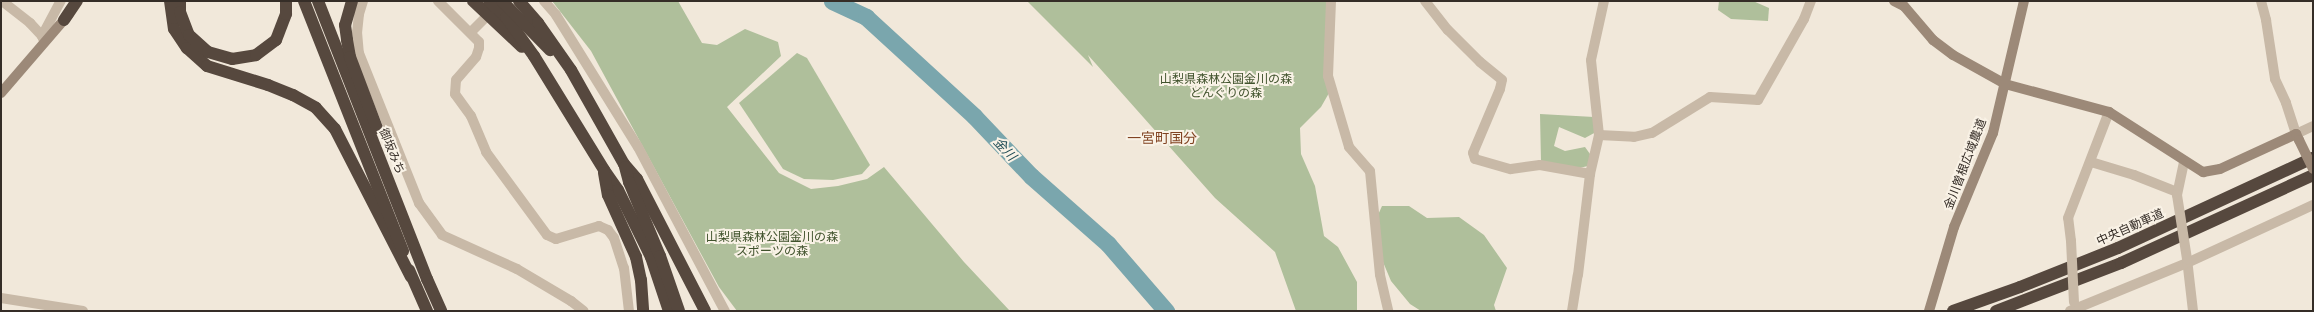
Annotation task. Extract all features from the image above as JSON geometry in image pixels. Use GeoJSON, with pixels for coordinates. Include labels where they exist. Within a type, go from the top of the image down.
{"type":"FeatureCollection","features":[{"type":"Feature","properties":{"kind":"highway"},"geometry":{"type":"LineString","coordinates":[[64,20],[77,1]]}},
{"type":"Feature","properties":{"kind":"highway"},"geometry":{"type":"LineString","coordinates":[[170,1],[174,29],[186,48],[207,66],[268,84],[293,95],[316,108],[335,130],[411,277],[426,311]]}},
{"type":"Feature","properties":{"kind":"highway"},"geometry":{"type":"LineString","coordinates":[[180,1],[180,12],[189,35],[208,52],[232,59],[256,55],[276,40],[286,14],[286,1]]}},
{"type":"Feature","properties":{"kind":"highway"},"geometry":{"type":"LineString","coordinates":[[304,1],[397,235],[411,277]]}},
{"type":"Feature","properties":{"kind":"highway","name":"御坂みち"},"geometry":{"type":"LineString","coordinates":[[318,1],[427,279],[442,311]]}},
{"type":"Feature","properties":{"kind":"highway"},"geometry":{"type":"LineString","coordinates":[[352,1],[345,25],[404,202],[427,279]]}},
{"type":"Feature","properties":{"kind":"highway"},"geometry":{"type":"LineString","coordinates":[[473,1],[507,35],[534,56]]}},
{"type":"Feature","properties":{"kind":"highway"},"geometry":{"type":"LineString","coordinates":[[489,1],[506,17],[534,56],[604,170],[618,190],[651,258],[669,311]]}},
{"type":"Feature","properties":{"kind":"highway"},"geometry":{"type":"LineString","coordinates":[[502,1],[571,70]]}},
{"type":"Feature","properties":{"kind":"highway"},"geometry":{"type":"LineString","coordinates":[[519,1],[538,23],[571,70],[624,164],[640,185],[705,311]]}},
{"type":"Feature","properties":{"kind":"highway","name":"中央自動車道"},"geometry":{"type":"LineString","coordinates":[[1953,311],[2020,287],[2118,248],[2313,158]]}},
{"type":"Feature","properties":{"kind":"highway"},"geometry":{"type":"LineString","coordinates":[[624,164],[629,182],[660,256],[679,311]]}},
{"type":"Feature","properties":{"kind":"highway"},"geometry":{"type":"LineString","coordinates":[[604,170],[608,195],[636,257],[641,280],[643,311]]}},
{"type":"Feature","properties":{"kind":"highway"},"geometry":{"type":"LineString","coordinates":[[1996,311],[2121,263],[2313,175]]}},
{"type":"Feature","properties":{"kind":"street"},"geometry":{"type":"LineString","coordinates":[[2,1],[30,23],[43,40]]}},
{"type":"Feature","properties":{"kind":"street"},"geometry":{"type":"LineString","coordinates":[[43,40],[61,1]]}},
{"type":"Feature","properties":{"kind":"street"},"geometry":{"type":"LineString","coordinates":[[1,93],[43,40],[82,1]]}},
{"type":"Feature","properties":{"kind":"street"},"geometry":{"type":"LineString","coordinates":[[363,1],[359,14],[356,57],[419,203],[442,235],[460,245],[517,269],[571,301],[584,311]]}},
{"type":"Feature","properties":{"kind":"street"},"geometry":{"type":"LineString","coordinates":[[438,1],[471,32],[478,42],[479,48],[476,57],[456,80],[455,94],[471,116],[486,152],[547,235],[556,238],[599,226],[608,230],[614,238],[624,268],[629,311]]}},
{"type":"Feature","properties":{"kind":"street"},"geometry":{"type":"LineString","coordinates":[[544,1],[556,15],[638,147],[725,311]]}},
{"type":"Feature","properties":{"kind":"street"},"geometry":{"type":"LineString","coordinates":[[1331,1],[1328,76],[1349,147],[1370,171],[1380,275],[1388,311]]}},
{"type":"Feature","properties":{"kind":"street"},"geometry":{"type":"LineString","coordinates":[[1425,1],[1448,30],[1480,62],[1502,80],[1500,89],[1473,153],[1475,159],[1511,169],[1540,165],[1590,174]]}},
{"type":"Feature","properties":{"kind":"street"},"geometry":{"type":"LineString","coordinates":[[1572,311],[1590,174],[1599,135],[1591,60],[1604,1]]}},
{"type":"Feature","properties":{"kind":"street"},"geometry":{"type":"LineString","coordinates":[[1599,135],[1634,137],[1652,133],[1710,97],[1758,100],[1804,19],[1812,1]]}},
{"type":"Feature","properties":{"kind":"street"},"geometry":{"type":"LineString","coordinates":[[1894,1],[1904,6],[1933,40],[1953,55],[2005,84],[2109,112],[2203,172],[2220,169],[2298,137],[2313,126]]}},
{"type":"Feature","properties":{"kind":"street","name":"金川曽根広域農道"},"geometry":{"type":"LineString","coordinates":[[1929,311],[1954,227],[1993,133],[2024,1]]}},
{"type":"Feature","properties":{"kind":"street"},"geometry":{"type":"LineString","coordinates":[[2261,1],[2266,20],[2275,79],[2286,103],[2298,137],[2313,169]]}},
{"type":"Feature","properties":{"kind":"street"},"geometry":{"type":"LineString","coordinates":[[471,32],[484,19]]}},
{"type":"Feature","properties":{"kind":"street"},"geometry":{"type":"LineString","coordinates":[[2109,112],[2091,162],[2068,218],[2071,241],[2074,308],[2187,261],[2313,205]]}},
{"type":"Feature","properties":{"kind":"street"},"geometry":{"type":"LineString","coordinates":[[2184,160],[2177,194],[2193,311]]}},
{"type":"Feature","properties":{"kind":"street"},"geometry":{"type":"LineString","coordinates":[[2091,162],[2134,175],[2177,194]]}},
{"type":"Feature","properties":{"kind":"street"},"geometry":{"type":"LineString","coordinates":[[1,298],[83,311]]}},
{"type":"Feature","properties":{"kind":"green space","name":"山梨県森林公園金川の森 スポーツの森"},"geometry":{"type":"Polygon","coordinates":[[[552,1],[678,1],[702,43],[717,45],[745,29],[778,42],[781,56],[727,107],[779,173],[811,189],[838,186],[867,179],[884,167],[964,262],[1010,311],[737,311],[719,287],[591,51],[552,1]]]}},
{"type":"Feature","properties":{"kind":"green space","name":"山梨県森林公園金川の森 どんぐりの森"},"geometry":{"type":"Polygon","coordinates":[[[1027,1],[1336,1],[1326,23],[1329,93],[1321,107],[1300,128],[1301,154],[1315,186],[1324,236],[1338,247],[1357,282],[1357,311],[1296,311],[1275,252],[1215,198],[1088,55],[1093,67],[1027,1]]]}},
{"type":"Feature","properties":{"kind":"green space"},"geometry":{"type":"Polygon","coordinates":[[[1719,1],[1753,1],[1769,8],[1768,21],[1731,19],[1718,10],[1719,1]]]}},
{"type":"Feature","properties":{"kind":"green space"},"geometry":{"type":"Polygon","coordinates":[[[797,53],[807,58],[870,165],[862,174],[833,180],[804,179],[783,169],[739,103],[797,53]]]}},
{"type":"Feature","properties":{"kind":"green space"},"geometry":{"type":"Polygon","coordinates":[[[1540,114],[1594,117],[1596,132],[1585,138],[1559,127],[1554,146],[1565,151],[1585,147],[1590,154],[1588,166],[1579,168],[1541,162],[1540,114]]]}},
{"type":"Feature","properties":{"kind":"green space"},"geometry":{"type":"Polygon","coordinates":[[[1382,206],[1409,206],[1427,218],[1459,217],[1484,235],[1507,268],[1494,305],[1496,311],[1421,311],[1410,304],[1391,281],[1383,262],[1378,215],[1382,206]]]}},
{"type":"Feature","properties":{"kind":"waterway","name":"金川"},"geometry":{"type":"LineString","coordinates":[[832,1],[866,17],[974,116],[1031,176],[1108,244],[1166,311]]}},
{"type":"Feature","properties":{"kind":"district","name":"一宮町国分"},"geometry":{"type":"Point","coordinates":[1162,138]}}]}
